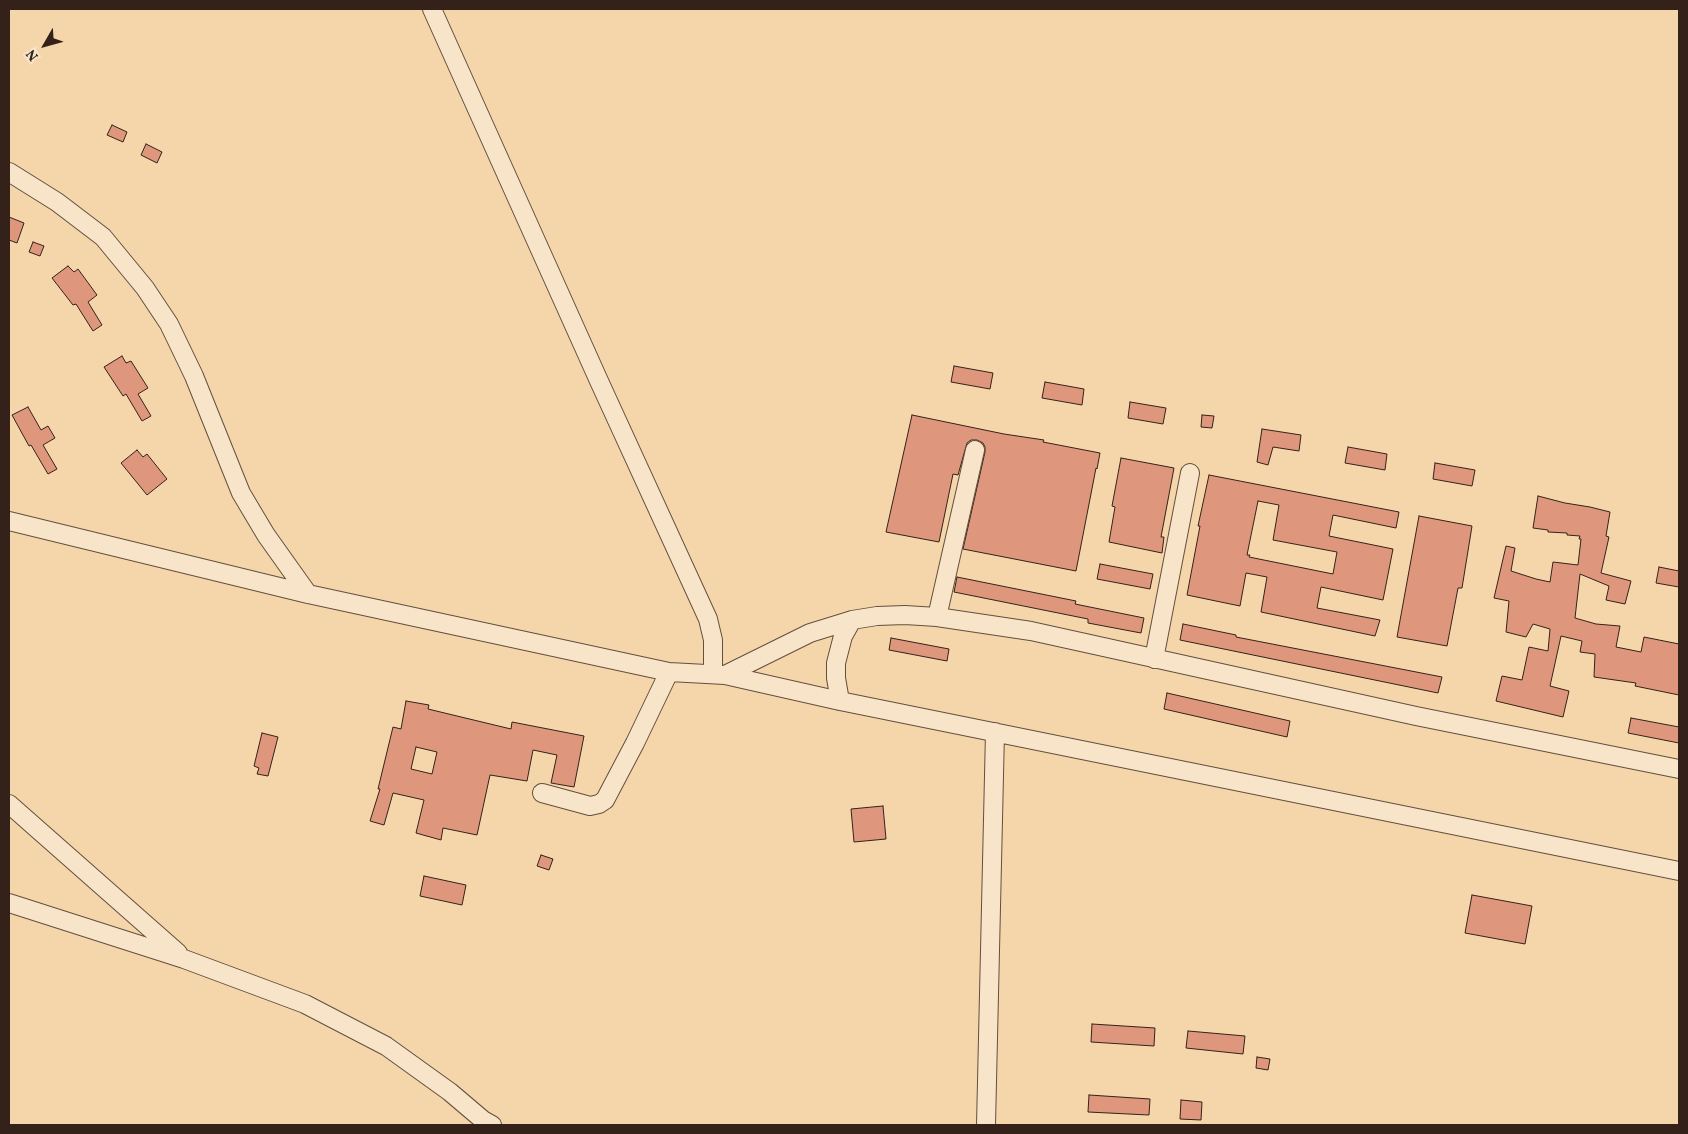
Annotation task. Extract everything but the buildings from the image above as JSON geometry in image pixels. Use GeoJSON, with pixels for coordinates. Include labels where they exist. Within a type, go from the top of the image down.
{"type":"FeatureCollection","features":[{"type":"Feature","properties":{"kind":"street"},"geometry":{"type":"LineString","coordinates":[[432,9],[708,619],[719,675]]}},
{"type":"Feature","properties":{"kind":"street"},"geometry":{"type":"LineString","coordinates":[[9,172],[57,202],[103,237],[145,288],[169,324],[194,376],[241,493],[266,536],[308,594]]}},
{"type":"Feature","properties":{"kind":"street"},"geometry":{"type":"LineString","coordinates":[[937,618],[975,450]]}},
{"type":"Feature","properties":{"kind":"street"},"geometry":{"type":"LineString","coordinates":[[1154,658],[1190,473]]}},
{"type":"Feature","properties":{"kind":"street"},"geometry":{"type":"LineString","coordinates":[[9,521],[308,594],[669,672],[719,675],[1679,871]]}},
{"type":"Feature","properties":{"kind":"street"},"geometry":{"type":"LineString","coordinates":[[719,675],[810,634],[852,620],[877,616],[937,618],[1031,631],[1416,716],[1679,769]]}},
{"type":"Feature","properties":{"kind":"street"},"geometry":{"type":"LineString","coordinates":[[840,701],[836,678],[836,663],[841,642],[852,620]]}},
{"type":"Feature","properties":{"kind":"street"},"geometry":{"type":"LineString","coordinates":[[542,793],[590,806],[599,804],[604,800],[635,743],[669,672]]}},
{"type":"Feature","properties":{"kind":"street"},"geometry":{"type":"LineString","coordinates":[[986,1125],[996,732]]}},
{"type":"Feature","properties":{"kind":"street"},"geometry":{"type":"LineString","coordinates":[[9,804],[184,959]]}},
{"type":"Feature","properties":{"kind":"street"},"geometry":{"type":"LineString","coordinates":[[9,903],[184,959],[305,1004],[386,1046],[492,1125]]}}]}
